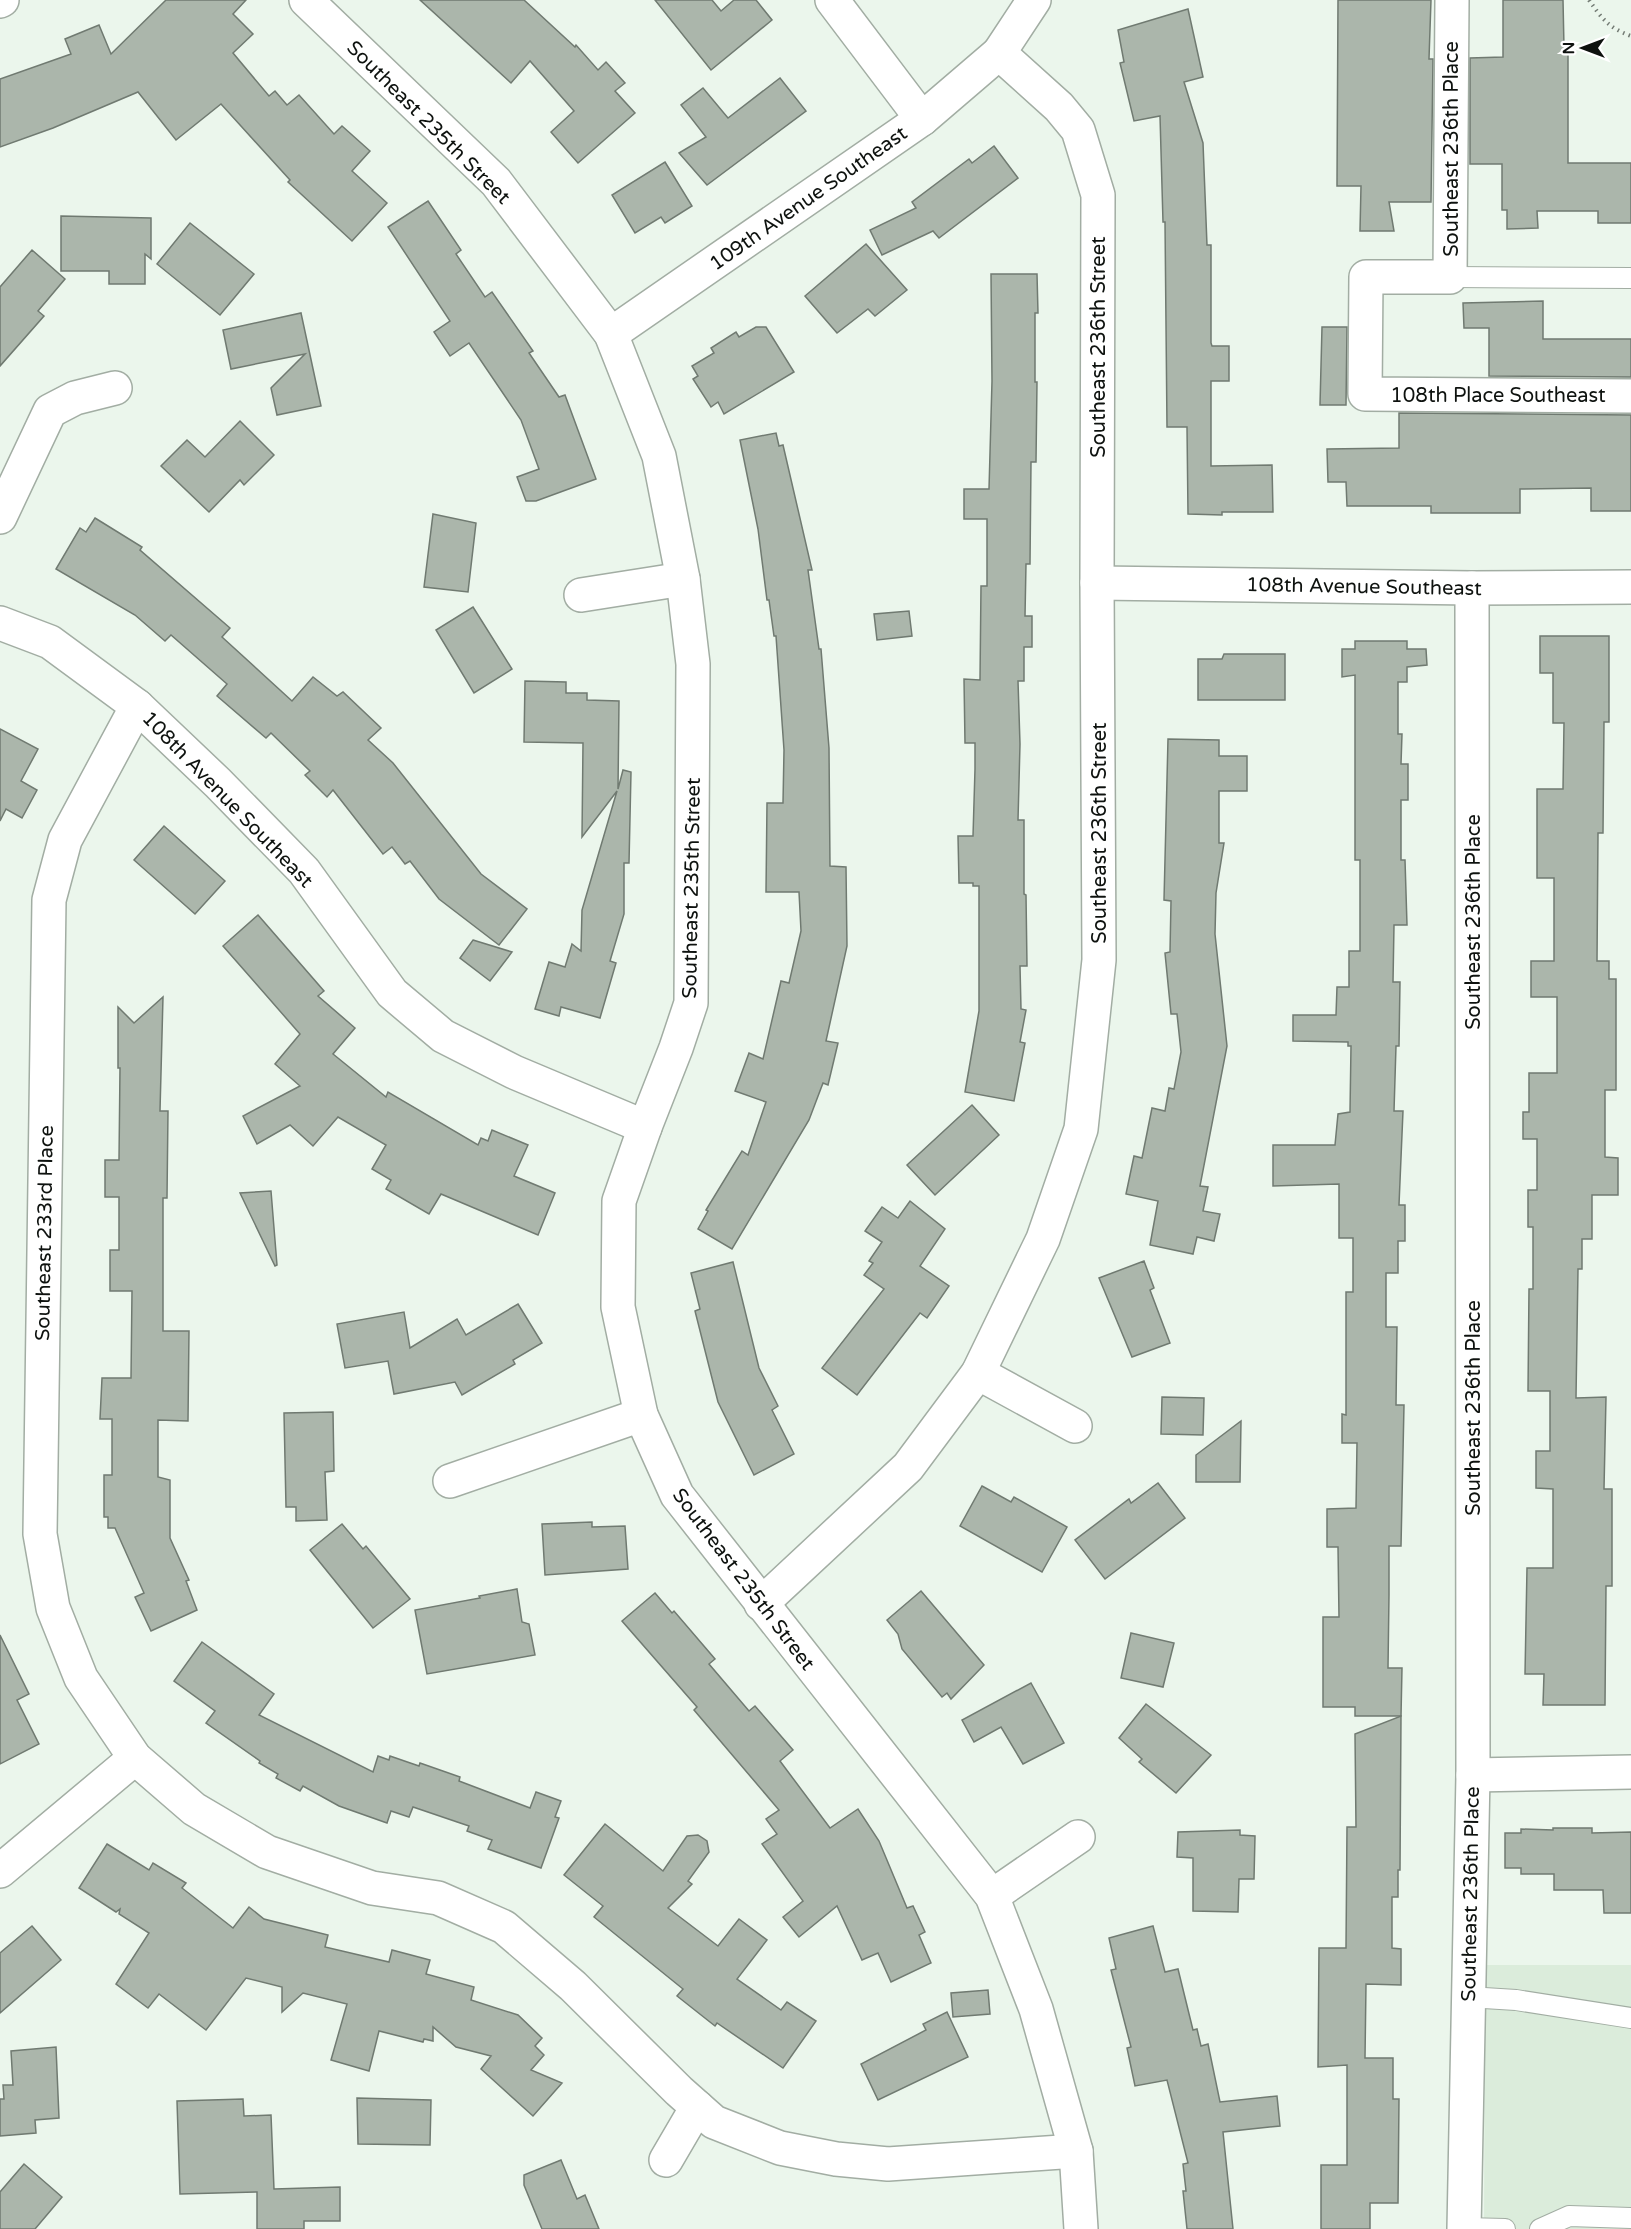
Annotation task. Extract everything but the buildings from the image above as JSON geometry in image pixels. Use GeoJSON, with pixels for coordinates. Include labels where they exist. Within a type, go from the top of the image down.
{"type":"FeatureCollection","features":[{"type":"Feature","properties":{"kind":"street","name":"Southeast 235th Street"},"geometry":{"type":"LineString","coordinates":[[306,0],[496,182],[611,334],[659,456],[683,579],[693,663],[691,1003],[619,1201],[618,1307],[640,1415],[677,1495],[992,1896],[1036,2009],[1076,2151],[1081,2229]]}},
{"type":"Feature","properties":{"kind":"street"},"geometry":{"type":"LineString","coordinates":[[831,0],[922,119]]}},
{"type":"Feature","properties":{"kind":"street"},"geometry":{"type":"LineString","coordinates":[[999,53],[1034,0]]}},
{"type":"Feature","properties":{"kind":"street","name":"Southeast 236th Place"},"geometry":{"type":"LineString","coordinates":[[1365,394],[1366,277],[1450,277],[1452,0]]}},
{"type":"Feature","properties":{"kind":"street","name":"109th Avenue Southeast"},"geometry":{"type":"LineString","coordinates":[[611,334],[922,119],[999,53]]}},
{"type":"Feature","properties":{"kind":"street","name":"Southeast 236th Street"},"geometry":{"type":"LineString","coordinates":[[761,1604],[908,1467],[978,1373],[1043,1239],[1081,1129],[1099,960],[1098,195],[1078,130],[1059,107],[999,53]]}},
{"type":"Feature","properties":{"kind":"street"},"geometry":{"type":"LineString","coordinates":[[0,517],[50,411],[75,398],[116,388]]}},
{"type":"Feature","properties":{"kind":"street","name":"108th Place Southeast"},"geometry":{"type":"LineString","coordinates":[[1365,394],[1631,396]]}},
{"type":"Feature","properties":{"kind":"street"},"geometry":{"type":"LineString","coordinates":[[581,595],[683,579]]}},
{"type":"Feature","properties":{"kind":"street","name":"108th Avenue Southeast"},"geometry":{"type":"LineString","coordinates":[[1097,583],[1472,588],[1631,587]]}},
{"type":"Feature","properties":{"kind":"street","name":"Southeast 236th Place"},"geometry":{"type":"LineString","coordinates":[[1464,2228],[1473,1775],[1472,588]]}},
{"type":"Feature","properties":{"kind":"street","name":"108th Avenue Southeast"},"geometry":{"type":"LineString","coordinates":[[0,623],[50,642],[137,706],[218,783],[304,871],[392,993],[443,1036],[514,1072],[645,1127]]}},
{"type":"Feature","properties":{"kind":"street","name":"Southeast 233rd Place"},"geometry":{"type":"LineString","coordinates":[[137,706],[65,840],[49,900],[40,1533],[53,1608],[81,1678],[135,1758],[194,1809],[267,1852],[372,1888],[438,1898],[504,1928],[573,1986],[714,2122],[780,2148],[836,2159],[888,2164],[1076,2151]]}},
{"type":"Feature","properties":{"kind":"street"},"geometry":{"type":"LineString","coordinates":[[978,1373],[1075,1426]]}},
{"type":"Feature","properties":{"kind":"street"},"geometry":{"type":"LineString","coordinates":[[450,1481],[640,1415]]}},
{"type":"Feature","properties":{"kind":"street"},"geometry":{"type":"LineString","coordinates":[[0,1871],[135,1758]]}},
{"type":"Feature","properties":{"kind":"street"},"geometry":{"type":"LineString","coordinates":[[1473,1775],[1631,1772]]}},
{"type":"Feature","properties":{"kind":"street"},"geometry":{"type":"LineString","coordinates":[[992,1896],[1078,1837]]}},
{"type":"Feature","properties":{"kind":"street"},"geometry":{"type":"LineString","coordinates":[[666,2160],[697,2106]]}},
{"type":"Feature","properties":{"kind":"lane"},"geometry":{"type":"LineString","coordinates":[[1450,277],[1631,278]]}},
{"type":"Feature","properties":{"kind":"lane"},"geometry":{"type":"LineString","coordinates":[[1468,1997],[1516,2001],[1631,2018]]}},
{"type":"Feature","properties":{"kind":"lane"},"geometry":{"type":"LineString","coordinates":[[1540,2229],[1569,2216],[1631,2218]]}},
{"type":"Feature","properties":{"kind":"lane"},"geometry":{"type":"LineString","coordinates":[[1464,2228],[1505,2229]]}},
{"type":"Feature","properties":{"kind":"path"},"geometry":{"type":"LineString","coordinates":[[1589,0],[1603,20],[1612,28],[1631,36]]}},
{"type":"Feature","properties":{"kind":"shaded area"},"geometry":{"type":"Polygon","coordinates":[[[1485,1965],[1631,1965],[1631,2229],[1484,2229],[1485,1965]]]}}]}
